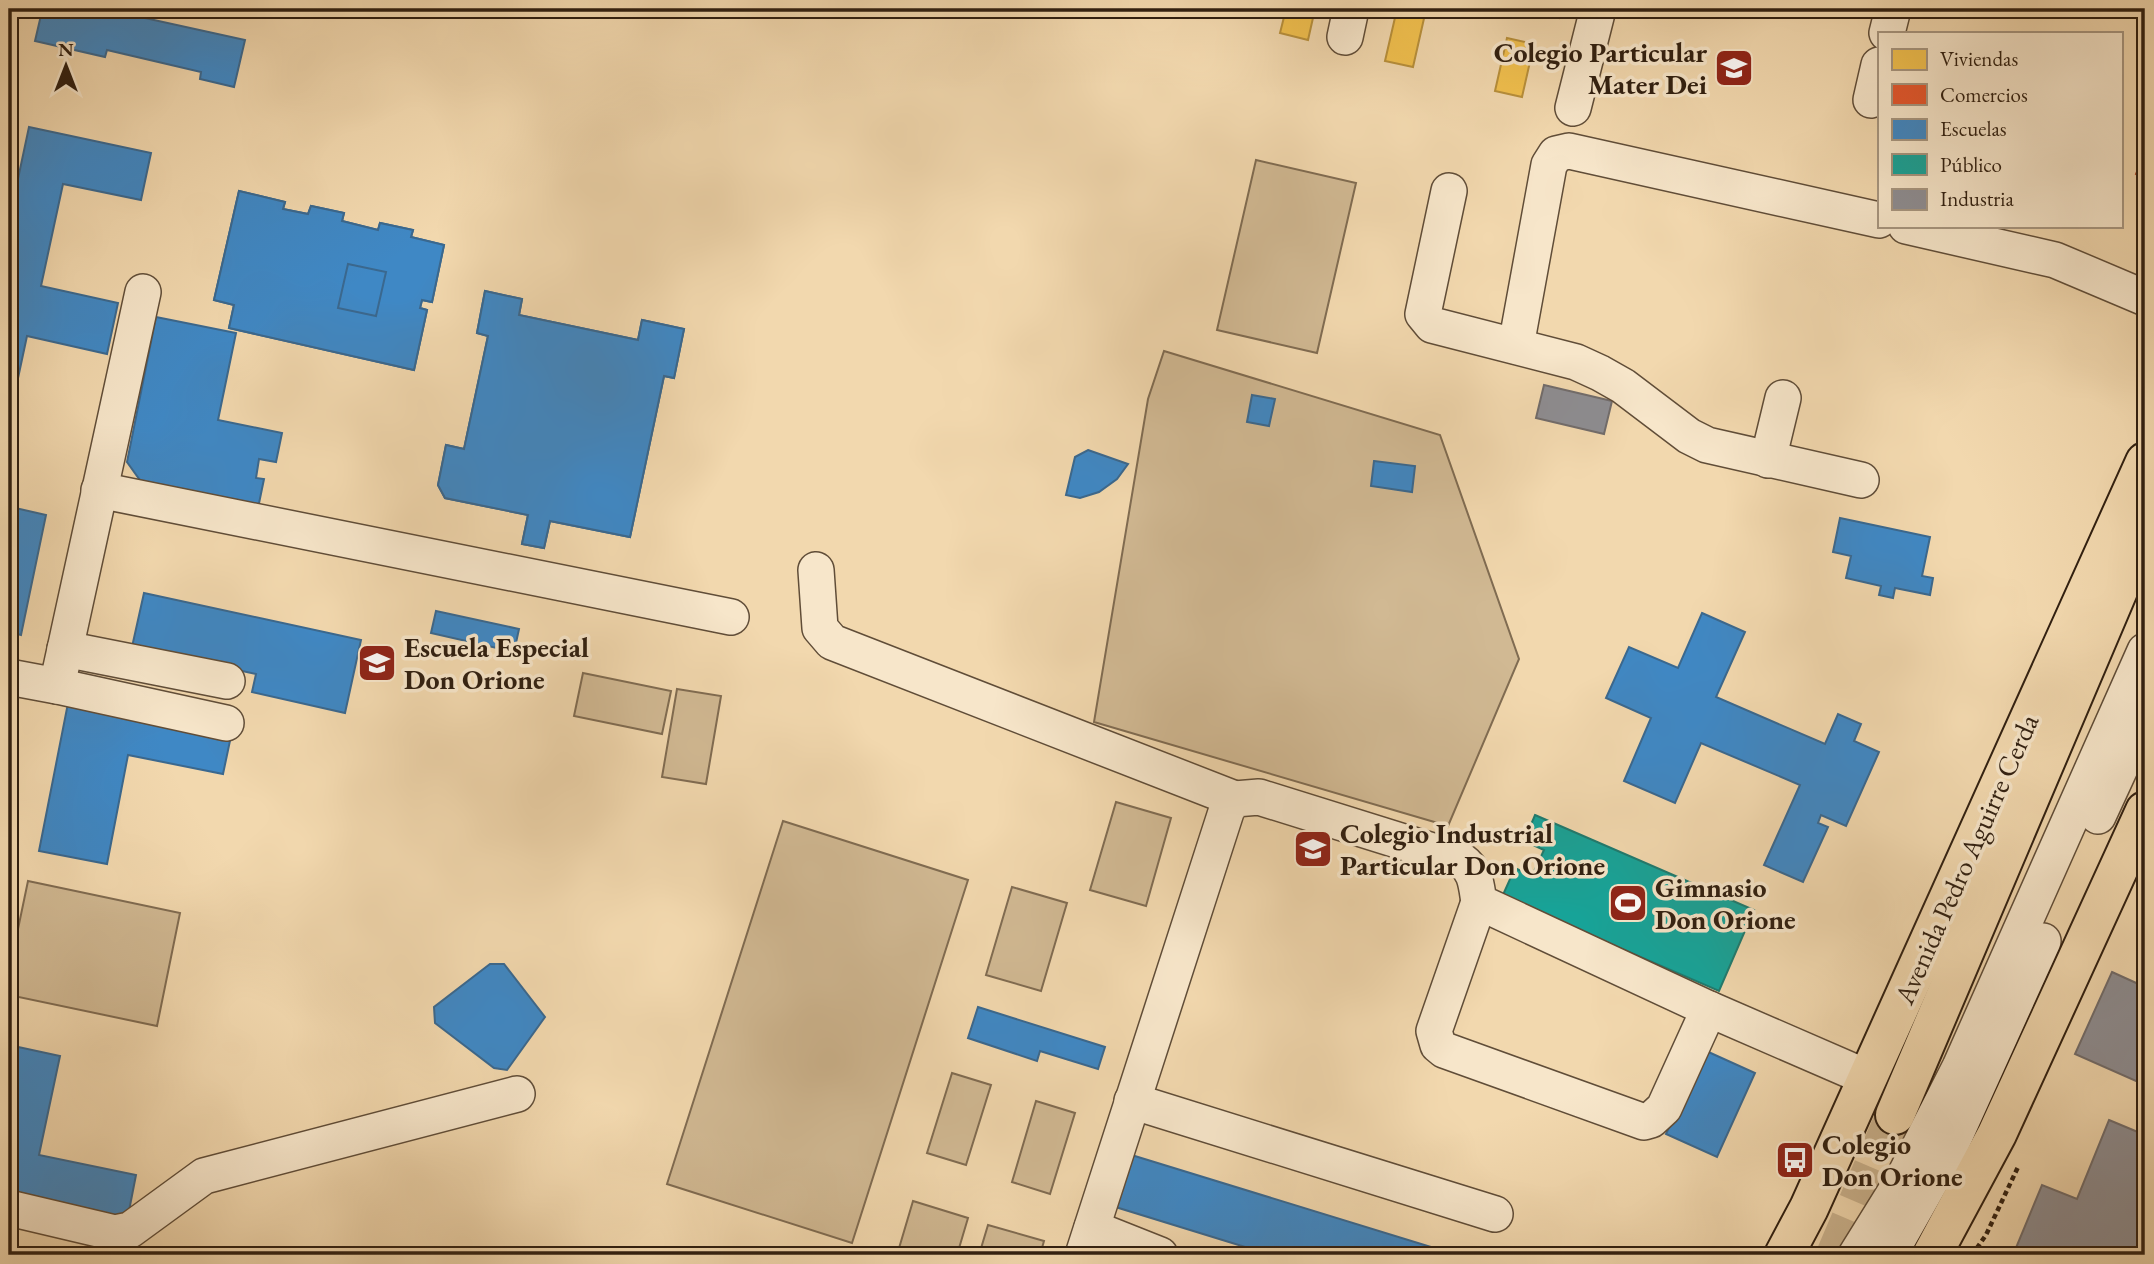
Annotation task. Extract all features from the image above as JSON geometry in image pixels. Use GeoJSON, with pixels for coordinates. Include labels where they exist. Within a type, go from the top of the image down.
{"type":"FeatureCollection","features":[{"type":"Feature","properties":{"kind":"main road","name":"Avenida Pedro Aguirre Cerda"},"geometry":{"type":"LineString","coordinates":[[1784,1255],[1809,1208],[2145,461]]}},
{"type":"Feature","properties":{"kind":"main road"},"geometry":{"type":"LineString","coordinates":[[1895,1115],[2145,527]]}},
{"type":"Feature","properties":{"kind":"main road"},"geometry":{"type":"LineString","coordinates":[[1932,1255],[1997,1134],[2145,811]]}},
{"type":"Feature","properties":{"kind":"street"},"geometry":{"type":"LineString","coordinates":[[1573,108],[1598,9]]}},
{"type":"Feature","properties":{"kind":"street"},"geometry":{"type":"LineString","coordinates":[[1887,32],[1893,9]]}},
{"type":"Feature","properties":{"kind":"street"},"geometry":{"type":"LineString","coordinates":[[1871,100],[1878,69]]}},
{"type":"Feature","properties":{"kind":"street"},"geometry":{"type":"LineString","coordinates":[[1516,346],[1549,164],[1556,154],[1569,151],[1878,220]]}},
{"type":"Feature","properties":{"kind":"street"},"geometry":{"type":"LineString","coordinates":[[1449,191],[1423,314],[1426,320],[1441,329],[1576,362],[1601,373],[1623,386],[1689,436],[1707,445],[1861,480]]}},
{"type":"Feature","properties":{"kind":"street"},"geometry":{"type":"LineString","coordinates":[[1915,228],[2055,260],[2145,298]]}},
{"type":"Feature","properties":{"kind":"street"},"geometry":{"type":"LineString","coordinates":[[57,686],[143,292]]}},
{"type":"Feature","properties":{"kind":"street"},"geometry":{"type":"LineString","coordinates":[[1768,460],[1783,398]]}},
{"type":"Feature","properties":{"kind":"street"},"geometry":{"type":"LineString","coordinates":[[99,490],[731,617]]}},
{"type":"Feature","properties":{"kind":"street"},"geometry":{"type":"LineString","coordinates":[[816,570],[820,628],[832,642],[1235,799],[1259,797],[1461,860],[1469,866],[1475,875],[1479,902],[1434,1031],[1438,1045],[1444,1049],[1644,1122],[1651,1120],[1664,1108],[1709,1009]]}},
{"type":"Feature","properties":{"kind":"street"},"geometry":{"type":"LineString","coordinates":[[65,649],[227,681]]}},
{"type":"Feature","properties":{"kind":"street"},"geometry":{"type":"LineString","coordinates":[[1856,1255],[1897,1191],[1961,1067],[2145,651]]}},
{"type":"Feature","properties":{"kind":"street"},"geometry":{"type":"LineString","coordinates":[[9,677],[226,723]]}},
{"type":"Feature","properties":{"kind":"street"},"geometry":{"type":"LineString","coordinates":[[1889,1255],[1931,1184],[1976,1094],[2145,714]]}},
{"type":"Feature","properties":{"kind":"street"},"geometry":{"type":"LineString","coordinates":[[1160,1255],[1087,1241],[1227,809],[1235,799]]}},
{"type":"Feature","properties":{"kind":"street"},"geometry":{"type":"LineString","coordinates":[[1479,902],[1709,1009],[1868,1077]]}},
{"type":"Feature","properties":{"kind":"street"},"geometry":{"type":"LineString","coordinates":[[9,1208],[115,1233],[130,1230],[204,1177],[517,1094]]}},
{"type":"Feature","properties":{"kind":"street"},"geometry":{"type":"LineString","coordinates":[[1132,1101],[1495,1214]]}},
{"type":"Feature","properties":{"kind":"shaded area"},"geometry":{"type":"Polygon","coordinates":[[[1256,160],[1356,183],[1317,353],[1217,330],[1256,160]]]}},
{"type":"Feature","properties":{"kind":"shaded area"},"geometry":{"type":"Polygon","coordinates":[[[1164,351],[1440,435],[1519,659],[1448,826],[1094,722],[1148,399],[1164,351]]]}},
{"type":"Feature","properties":{"kind":"shaded area"},"geometry":{"type":"Polygon","coordinates":[[[583,673],[671,691],[662,734],[574,716],[583,673]]]}},
{"type":"Feature","properties":{"kind":"shaded area"},"geometry":{"type":"Polygon","coordinates":[[[677,689],[721,696],[706,784],[662,777],[677,689]]]}},
{"type":"Feature","properties":{"kind":"shaded area"},"geometry":{"type":"Polygon","coordinates":[[[1116,802],[1171,818],[1146,906],[1090,890],[1116,802]]]}},
{"type":"Feature","properties":{"kind":"shaded area"},"geometry":{"type":"Polygon","coordinates":[[[783,821],[968,880],[852,1243],[667,1184],[783,821]]]}},
{"type":"Feature","properties":{"kind":"shaded area"},"geometry":{"type":"Polygon","coordinates":[[[28,881],[180,913],[157,1026],[9,995],[9,972],[28,881]]]}},
{"type":"Feature","properties":{"kind":"shaded area"},"geometry":{"type":"Polygon","coordinates":[[[1012,887],[1067,903],[1041,991],[986,975],[1012,887]]]}},
{"type":"Feature","properties":{"kind":"shaded area"},"geometry":{"type":"Polygon","coordinates":[[[952,1073],[991,1085],[966,1165],[927,1153],[952,1073]]]}},
{"type":"Feature","properties":{"kind":"shaded area"},"geometry":{"type":"Polygon","coordinates":[[[1036,1101],[1075,1113],[1050,1194],[1012,1182],[1036,1101]]]}},
{"type":"Feature","properties":{"kind":"shaded area"},"geometry":{"type":"Polygon","coordinates":[[[913,1201],[968,1218],[957,1255],[897,1255],[913,1201]]]}},
{"type":"Feature","properties":{"kind":"shaded area"},"geometry":{"type":"Polygon","coordinates":[[[988,1225],[1044,1241],[1040,1255],[979,1255],[988,1225]]]}},
{"type":"Feature","properties":{"kind":"building: Viviendas"},"geometry":{"type":"Polygon","coordinates":[[[1286,9],[1315,9],[1308,40],[1280,33],[1286,9]]]}},
{"type":"Feature","properties":{"kind":"building: Viviendas"},"geometry":{"type":"Polygon","coordinates":[[[1397,9],[1425,14],[1413,67],[1385,61],[1397,9]]]}},
{"type":"Feature","properties":{"kind":"building: Viviendas"},"geometry":{"type":"Polygon","coordinates":[[[1531,9],[1561,9],[1559,18],[1531,12],[1531,9]]]}},
{"type":"Feature","properties":{"kind":"building: Viviendas"},"geometry":{"type":"Polygon","coordinates":[[[1507,38],[1534,44],[1522,97],[1495,91],[1507,38]]]}},
{"type":"Feature","properties":{"kind":"building: Comercios"},"geometry":{"type":"Polygon","coordinates":[[[2145,153],[2145,179],[2136,174],[2145,153]]]}},
{"type":"Feature","properties":{"kind":"building: Escuelas"},"geometry":{"type":"Polygon","coordinates":[[[56,9],[104,9],[245,40],[234,87],[200,79],[201,72],[107,50],[105,57],[35,41],[42,11],[54,14],[56,9]]]}},
{"type":"Feature","properties":{"kind":"building: Escuelas"},"geometry":{"type":"Polygon","coordinates":[[[29,127],[151,153],[141,200],[63,184],[41,286],[118,303],[107,354],[27,336],[17,383],[9,382],[9,221],[29,127]]]}},
{"type":"Feature","properties":{"kind":"building: Escuelas"},"geometry":{"type":"Polygon","coordinates":[[[239,191],[285,202],[283,209],[308,214],[311,206],[344,213],[342,221],[378,230],[380,223],[413,230],[411,237],[444,245],[432,302],[422,300],[420,308],[427,310],[414,370],[229,328],[234,305],[214,300],[239,191]],[[275,249],[265,292],[311,302],[321,259],[275,249]]]}},
{"type":"Feature","properties":{"kind":"building: Escuelas"},"geometry":{"type":"Polygon","coordinates":[[[239,191],[285,202],[283,209],[308,214],[311,206],[344,213],[342,221],[378,230],[380,223],[413,230],[411,237],[444,245],[432,302],[422,300],[420,308],[427,310],[414,370],[229,328],[234,305],[214,300],[239,191]]]}},
{"type":"Feature","properties":{"kind":"building: Escuelas"},"geometry":{"type":"Polygon","coordinates":[[[348,264],[386,272],[376,316],[338,308],[348,264]]]}},
{"type":"Feature","properties":{"kind":"building: Escuelas"},"geometry":{"type":"Polygon","coordinates":[[[485,291],[522,299],[519,315],[638,340],[642,320],[684,329],[674,378],[664,376],[630,537],[550,521],[544,548],[522,544],[528,515],[445,498],[438,485],[446,445],[464,449],[488,336],[477,333],[485,291]],[[539,365],[537,374],[526,380],[520,379],[506,443],[516,445],[520,453],[518,461],[586,474],[587,465],[592,461],[603,463],[616,398],[604,396],[603,377],[539,365]]]}},
{"type":"Feature","properties":{"kind":"building: Escuelas"},"geometry":{"type":"Polygon","coordinates":[[[485,291],[522,299],[519,315],[638,340],[642,320],[684,329],[674,378],[664,376],[630,537],[550,521],[544,548],[522,544],[528,515],[445,498],[438,485],[446,445],[464,449],[488,336],[477,333],[485,291]]]}},
{"type":"Feature","properties":{"kind":"building: Escuelas"},"geometry":{"type":"Polygon","coordinates":[[[156,317],[236,333],[218,420],[282,433],[276,462],[259,459],[256,478],[264,479],[256,518],[152,497],[127,462],[156,317]]]}},
{"type":"Feature","properties":{"kind":"building: Escuelas"},"geometry":{"type":"Polygon","coordinates":[[[1252,395],[1275,399],[1269,426],[1247,422],[1252,395]]]}},
{"type":"Feature","properties":{"kind":"building: Escuelas"},"geometry":{"type":"Polygon","coordinates":[[[1088,450],[1128,464],[1117,479],[1099,492],[1080,498],[1066,495],[1075,457],[1088,450]]]}},
{"type":"Feature","properties":{"kind":"building: Escuelas"},"geometry":{"type":"Polygon","coordinates":[[[1374,461],[1415,466],[1412,492],[1371,486],[1374,461]]]}},
{"type":"Feature","properties":{"kind":"building: Escuelas"},"geometry":{"type":"Polygon","coordinates":[[[11,507],[46,515],[21,635],[9,632],[11,507]]]}},
{"type":"Feature","properties":{"kind":"building: Escuelas"},"geometry":{"type":"Polygon","coordinates":[[[1840,518],[1930,537],[1922,576],[1933,578],[1930,595],[1895,588],[1893,598],[1879,595],[1881,586],[1846,578],[1851,556],[1833,552],[1840,518]]]}},
{"type":"Feature","properties":{"kind":"building: Escuelas"},"geometry":{"type":"Polygon","coordinates":[[[144,593],[361,640],[345,713],[252,692],[256,674],[132,647],[144,593]]]}},
{"type":"Feature","properties":{"kind":"building: Escuelas"},"geometry":{"type":"Polygon","coordinates":[[[436,611],[519,629],[514,652],[431,633],[436,611]]]}},
{"type":"Feature","properties":{"kind":"building: Escuelas"},"geometry":{"type":"Polygon","coordinates":[[[1702,613],[1745,632],[1716,697],[1825,744],[1838,714],[1861,724],[1854,741],[1879,752],[1846,826],[1821,815],[1818,823],[1828,827],[1803,882],[1764,865],[1800,785],[1701,743],[1675,803],[1624,781],[1651,718],[1606,698],[1629,647],[1678,668],[1702,613]]]}},
{"type":"Feature","properties":{"kind":"building: Escuelas"},"geometry":{"type":"Polygon","coordinates":[[[70,693],[231,736],[223,774],[128,755],[107,864],[39,851],[70,693]]]}},
{"type":"Feature","properties":{"kind":"building: Escuelas"},"geometry":{"type":"Polygon","coordinates":[[[490,964],[504,964],[545,1017],[507,1070],[494,1068],[435,1023],[434,1007],[490,964]]]}},
{"type":"Feature","properties":{"kind":"building: Escuelas"},"geometry":{"type":"Polygon","coordinates":[[[978,1007],[1105,1047],[1098,1069],[1040,1051],[1037,1061],[968,1038],[978,1007]]]}},
{"type":"Feature","properties":{"kind":"building: Escuelas"},"geometry":{"type":"Polygon","coordinates":[[[9,1045],[60,1056],[39,1155],[136,1175],[127,1221],[9,1203],[9,1045]]]}},
{"type":"Feature","properties":{"kind":"building: Escuelas"},"geometry":{"type":"Polygon","coordinates":[[[1704,1050],[1755,1073],[1717,1157],[1666,1134],[1704,1050]]]}},
{"type":"Feature","properties":{"kind":"building: Escuelas"},"geometry":{"type":"Polygon","coordinates":[[[1125,1153],[1457,1255],[1271,1255],[1109,1205],[1125,1153]]]}},
{"type":"Feature","properties":{"kind":"building: Público","name":"Gimnasio Don Orione"},"geometry":{"type":"Polygon","coordinates":[[[1535,815],[1754,910],[1719,991],[1502,897],[1515,868],[1532,876],[1544,850],[1524,841],[1535,815]]]}},
{"type":"Feature","properties":{"kind":"building: Industria"},"geometry":{"type":"Polygon","coordinates":[[[1544,385],[1612,401],[1604,434],[1536,418],[1544,385]]]}},
{"type":"Feature","properties":{"kind":"building: Industria"},"geometry":{"type":"Polygon","coordinates":[[[2112,972],[2145,987],[2145,1085],[2075,1054],[2112,972]]]}},
{"type":"Feature","properties":{"kind":"building: Industria"},"geometry":{"type":"Polygon","coordinates":[[[2109,1120],[2145,1135],[2145,1255],[2013,1255],[2042,1185],[2077,1199],[2109,1120]]]}},
{"type":"Feature","properties":{"kind":"tunnel"},"geometry":{"type":"LineString","coordinates":[[1835,1255],[1895,1115]]}},
{"type":"Feature","properties":{"kind":"place","name":"Colegio Particular Mater Dei"},"geometry":{"type":"Point","coordinates":[1734,68]}},
{"type":"Feature","properties":{"kind":"place","name":"Escuela Especial Don Orione"},"geometry":{"type":"Point","coordinates":[377,663]}},
{"type":"Feature","properties":{"kind":"place","name":"Colegio Industrial Particular Don Orione"},"geometry":{"type":"Point","coordinates":[1313,849]}},
{"type":"Feature","properties":{"kind":"place","name":"Gimnasio Don Orione"},"geometry":{"type":"Point","coordinates":[1628,903]}},
{"type":"Feature","properties":{"kind":"place","name":"Colegio Don Orione"},"geometry":{"type":"Point","coordinates":[1795,1160]}}]}
